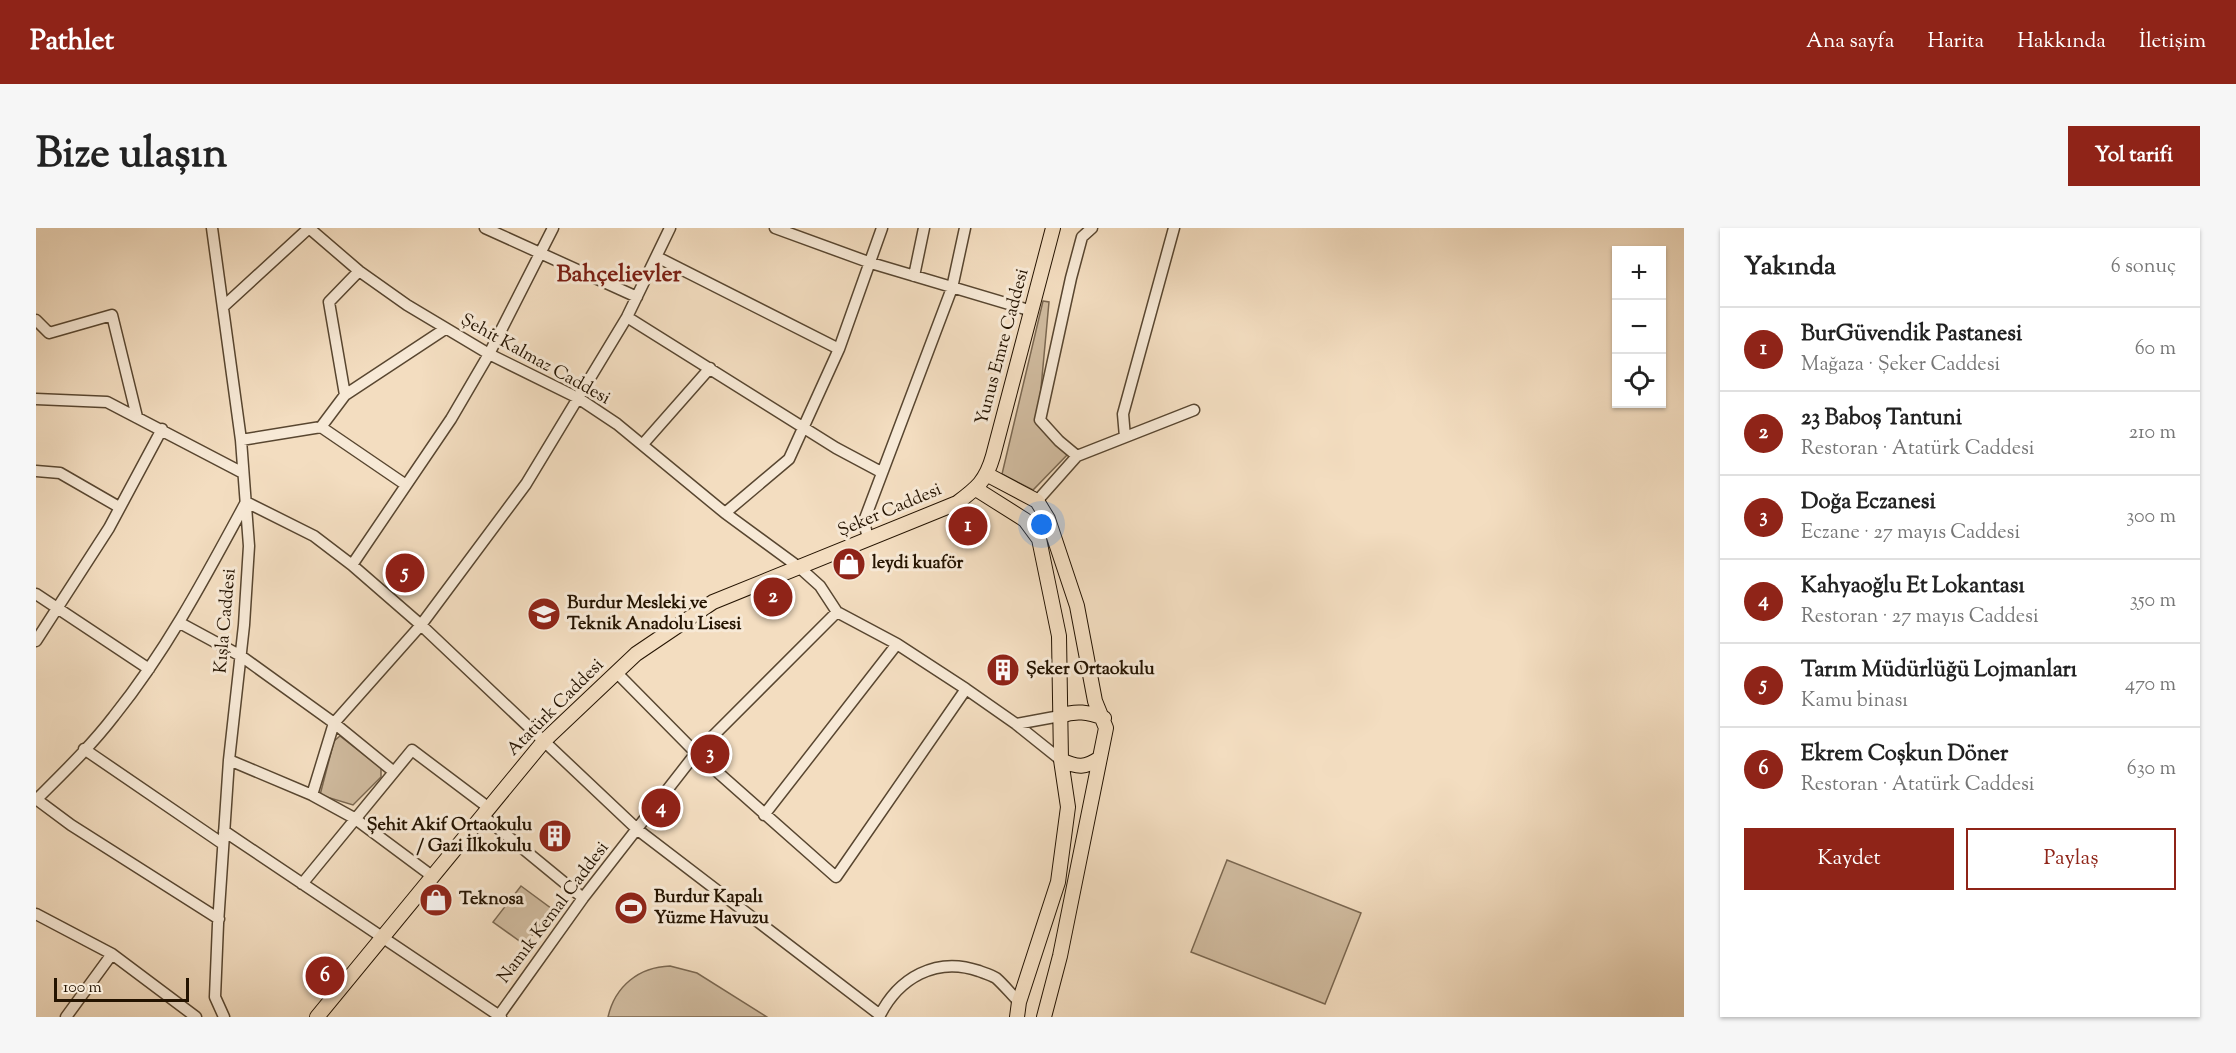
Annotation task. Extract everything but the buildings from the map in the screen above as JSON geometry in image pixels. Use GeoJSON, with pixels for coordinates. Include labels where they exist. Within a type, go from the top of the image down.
{"type":"FeatureCollection","features":[{"type":"Feature","properties":{"kind":"main road","name":"Yunus Emre Caddesi"},"geometry":{"type":"LineString","coordinates":[[988,475],[1053,228]]}},
{"type":"Feature","properties":{"kind":"main road","name":"Şeker Caddesi"},"geometry":{"type":"LineString","coordinates":[[800,568],[957,503],[988,475]]}},
{"type":"Feature","properties":{"kind":"main road"},"geometry":{"type":"LineString","coordinates":[[988,475],[1037,501],[1048,519],[1077,606],[1095,701],[1104,718],[1106,728],[1060,956],[1044,1017]]}},
{"type":"Feature","properties":{"kind":"main road"},"geometry":{"type":"LineString","coordinates":[[975,489],[1025,520],[1039,539],[1059,636],[1061,760],[1068,807],[1058,882],[1019,1002],[1017,1017]]}},
{"type":"Feature","properties":{"kind":"main road","name":"Atatürk Caddesi"},"geometry":{"type":"LineString","coordinates":[[317,1017],[544,741],[616,672],[636,654],[712,602],[800,568]]}},
{"type":"Feature","properties":{"kind":"main road"},"geometry":{"type":"LineString","coordinates":[[1060,716],[1072,711],[1091,713],[1104,718]]}},
{"type":"Feature","properties":{"kind":"main road"},"geometry":{"type":"LineString","coordinates":[[1061,760],[1075,767],[1087,766],[1100,758]]}},
{"type":"Feature","properties":{"kind":"street","name":"Kışla Caddesi"},"geometry":{"type":"LineString","coordinates":[[212,228],[241,440],[249,546],[241,656],[229,760],[214,997],[224,1017]]}},
{"type":"Feature","properties":{"kind":"street"},"geometry":{"type":"LineString","coordinates":[[224,306],[309,228]]}},
{"type":"Feature","properties":{"kind":"street","name":"Şehit Kalmaz Caddesi"},"geometry":{"type":"LineString","coordinates":[[309,228],[359,272],[445,329],[489,354],[578,398],[643,444],[725,513],[800,568],[820,586],[837,612]]}},
{"type":"Feature","properties":{"kind":"street"},"geometry":{"type":"LineString","coordinates":[[485,228],[539,255],[637,297]]}},
{"type":"Feature","properties":{"kind":"street"},"geometry":{"type":"LineString","coordinates":[[352,565],[451,418],[489,354],[553,228]]}},
{"type":"Feature","properties":{"kind":"street"},"geometry":{"type":"LineString","coordinates":[[312,795],[334,723],[421,626],[526,484],[627,317],[670,228]]}},
{"type":"Feature","properties":{"kind":"street"},"geometry":{"type":"LineString","coordinates":[[776,228],[914,276],[1032,311]]}},
{"type":"Feature","properties":{"kind":"street"},"geometry":{"type":"LineString","coordinates":[[725,513],[789,459],[839,349],[882,228]]}},
{"type":"Feature","properties":{"kind":"street"},"geometry":{"type":"LineString","coordinates":[[914,276],[924,228]]}},
{"type":"Feature","properties":{"kind":"street"},"geometry":{"type":"LineString","coordinates":[[868,539],[864,521],[952,288],[965,228]]}},
{"type":"Feature","properties":{"kind":"street"},"geometry":{"type":"LineString","coordinates":[[1077,456],[1059,441],[1040,420],[1082,237],[1092,228]]}},
{"type":"Feature","properties":{"kind":"street"},"geometry":{"type":"LineString","coordinates":[[1125,437],[1123,414],[1173,228]]}},
{"type":"Feature","properties":{"kind":"street"},"geometry":{"type":"LineString","coordinates":[[657,257],[839,349]]}},
{"type":"Feature","properties":{"kind":"street"},"geometry":{"type":"LineString","coordinates":[[345,395],[329,302],[359,272]]}},
{"type":"Feature","properties":{"kind":"street"},"geometry":{"type":"LineString","coordinates":[[36,320],[49,333],[112,315],[137,417]]}},
{"type":"Feature","properties":{"kind":"street"},"geometry":{"type":"LineString","coordinates":[[627,317],[881,472]]}},
{"type":"Feature","properties":{"kind":"street"},"geometry":{"type":"LineString","coordinates":[[321,427],[345,395],[445,329]]}},
{"type":"Feature","properties":{"kind":"street"},"geometry":{"type":"LineString","coordinates":[[643,444],[710,368]]}},
{"type":"Feature","properties":{"kind":"street"},"geometry":{"type":"LineString","coordinates":[[36,399],[107,402],[243,473]]}},
{"type":"Feature","properties":{"kind":"street"},"geometry":{"type":"LineString","coordinates":[[1037,501],[1077,456],[1194,410]]}},
{"type":"Feature","properties":{"kind":"street"},"geometry":{"type":"LineString","coordinates":[[241,440],[321,427],[406,485]]}},
{"type":"Feature","properties":{"kind":"street"},"geometry":{"type":"LineString","coordinates":[[36,641],[109,528],[162,429]]}},
{"type":"Feature","properties":{"kind":"street"},"geometry":{"type":"LineString","coordinates":[[36,471],[60,473],[119,507]]}},
{"type":"Feature","properties":{"kind":"street"},"geometry":{"type":"LineString","coordinates":[[219,920],[71,825],[36,799],[113,718],[149,669],[180,623],[246,502],[314,536],[352,565],[421,626],[638,830],[880,1016],[895,990],[922,973],[945,965],[971,969],[994,977],[1019,1002]]}},
{"type":"Feature","properties":{"kind":"street"},"geometry":{"type":"LineString","coordinates":[[36,594],[149,669]]}},
{"type":"Feature","properties":{"kind":"street"},"geometry":{"type":"LineString","coordinates":[[837,612],[897,644],[966,689],[1016,724],[1061,760]]}},
{"type":"Feature","properties":{"kind":"street","name":"Namık Kemal Caddesi"},"geometry":{"type":"LineString","coordinates":[[500,1017],[583,898],[696,753],[837,612]]}},
{"type":"Feature","properties":{"kind":"street"},"geometry":{"type":"LineString","coordinates":[[180,623],[241,656],[334,723],[394,772]]}},
{"type":"Feature","properties":{"kind":"street"},"geometry":{"type":"LineString","coordinates":[[764,815],[897,644]]}},
{"type":"Feature","properties":{"kind":"street"},"geometry":{"type":"LineString","coordinates":[[616,672],[696,753],[836,877],[966,689]]}},
{"type":"Feature","properties":{"kind":"street"},"geometry":{"type":"LineString","coordinates":[[1016,724],[1060,716]]}},
{"type":"Feature","properties":{"kind":"street"},"geometry":{"type":"LineString","coordinates":[[84,749],[223,844]]}},
{"type":"Feature","properties":{"kind":"street"},"geometry":{"type":"LineString","coordinates":[[302,884],[412,750],[583,898]]}},
{"type":"Feature","properties":{"kind":"street"},"geometry":{"type":"LineString","coordinates":[[229,760],[312,795],[354,818],[432,876]]}},
{"type":"Feature","properties":{"kind":"street"},"geometry":{"type":"LineString","coordinates":[[224,831],[500,1017]]}},
{"type":"Feature","properties":{"kind":"street"},"geometry":{"type":"LineString","coordinates":[[36,914],[111,954],[196,1017]]}},
{"type":"Feature","properties":{"kind":"street"},"geometry":{"type":"LineString","coordinates":[[66,1017],[111,954]]}},
{"type":"Feature","properties":{"kind":"shaded area"},"geometry":{"type":"Polygon","coordinates":[[[1043,301],[1049,302],[1038,420],[1069,453],[1033,490],[1002,474],[1043,301]]]}},
{"type":"Feature","properties":{"kind":"shaded area"},"geometry":{"type":"Polygon","coordinates":[[[340,736],[381,768],[381,777],[353,805],[320,795],[334,741],[340,736]]]}},
{"type":"Feature","properties":{"kind":"shaded area"},"geometry":{"type":"Polygon","coordinates":[[[1227,860],[1361,913],[1325,1004],[1191,952],[1227,860]]]}},
{"type":"Feature","properties":{"kind":"shaded area"},"geometry":{"type":"Polygon","coordinates":[[[521,886],[552,909],[525,945],[493,922],[521,886]]]}},
{"type":"Feature","properties":{"kind":"shaded area"},"geometry":{"type":"Polygon","coordinates":[[[670,966],[697,973],[767,1017],[608,1017],[616,996],[630,980],[648,970],[670,966]]]}},
{"type":"Feature","properties":{"kind":"place","name":"BurGüvendik Pastanesi"},"geometry":{"type":"Point","coordinates":[968,526]}},
{"type":"Feature","properties":{"kind":"place","name":"leydi kuaför"},"geometry":{"type":"Point","coordinates":[849,564]}},
{"type":"Feature","properties":{"kind":"place","name":"Tarım Müdürlüğü Lojmanları"},"geometry":{"type":"Point","coordinates":[405,573]}},
{"type":"Feature","properties":{"kind":"place","name":"23 Baboş Tantuni"},"geometry":{"type":"Point","coordinates":[773,597]}},
{"type":"Feature","properties":{"kind":"place","name":"Burdur Mesleki ve Teknik Anadolu Lisesi"},"geometry":{"type":"Point","coordinates":[544,614]}},
{"type":"Feature","properties":{"kind":"place","name":"Şeker Ortaokulu"},"geometry":{"type":"Point","coordinates":[1003,670]}},
{"type":"Feature","properties":{"kind":"place","name":"Doğa Eczanesi"},"geometry":{"type":"Point","coordinates":[710,754]}},
{"type":"Feature","properties":{"kind":"place","name":"Kahyaoğlu Et Lokantası"},"geometry":{"type":"Point","coordinates":[661,808]}},
{"type":"Feature","properties":{"kind":"place","name":"Şehit Akif Ortaokulu / Gazi İlkokulu"},"geometry":{"type":"Point","coordinates":[555,836]}},
{"type":"Feature","properties":{"kind":"place","name":"Teknosa"},"geometry":{"type":"Point","coordinates":[436,900]}},
{"type":"Feature","properties":{"kind":"place","name":"Burdur Kapalı Yüzme Havuzu"},"geometry":{"type":"Point","coordinates":[631,908]}},
{"type":"Feature","properties":{"kind":"place","name":"Ekrem Coşkun Döner"},"geometry":{"type":"Point","coordinates":[325,976]}},
{"type":"Feature","properties":{"kind":"district","name":"Bahçelievler"},"geometry":{"type":"Point","coordinates":[619,275]}}]}
